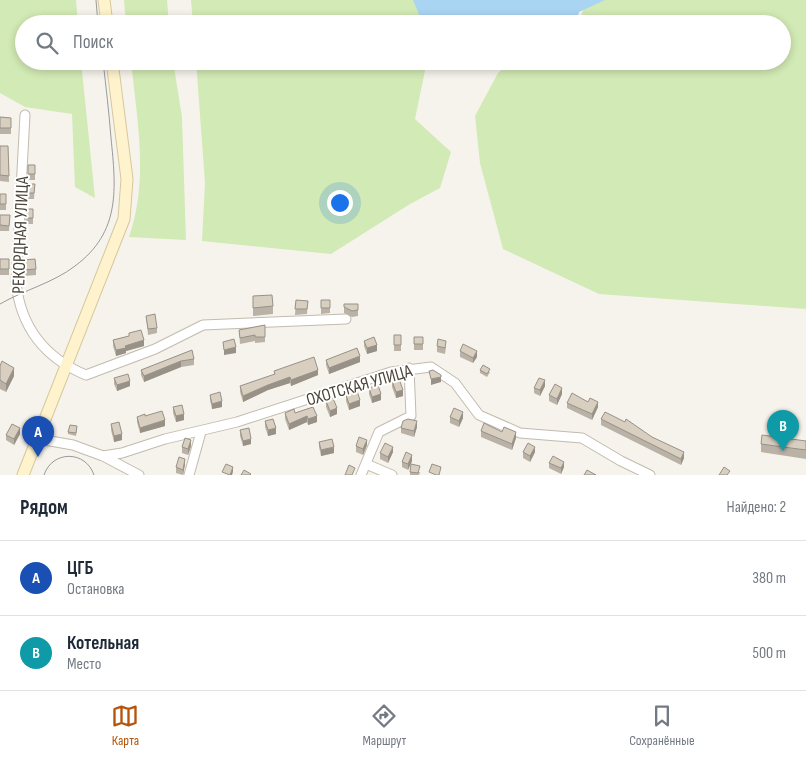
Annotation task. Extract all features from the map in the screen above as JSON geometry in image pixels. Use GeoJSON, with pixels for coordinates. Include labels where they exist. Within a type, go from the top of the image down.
{"type":"FeatureCollection","features":[{"type":"Feature","properties":{"kind":"main road"},"geometry":{"type":"LineString","coordinates":[[104,0],[106,15]]}},
{"type":"Feature","properties":{"kind":"main road"},"geometry":{"type":"LineString","coordinates":[[23,475],[124,219],[127,179],[113,70]]}},
{"type":"Feature","properties":{"kind":"street","name":"РЕКОРДНАЯ УЛИЦА"},"geometry":{"type":"LineString","coordinates":[[25,115],[16,283],[19,303],[24,317],[46,351],[67,367]]}},
{"type":"Feature","properties":{"kind":"street"},"geometry":{"type":"LineString","coordinates":[[67,367],[86,375],[155,349],[203,325],[346,319]]}},
{"type":"Feature","properties":{"kind":"street","name":"ОХОТСКАЯ УЛИЦА"},"geometry":{"type":"LineString","coordinates":[[103,456],[122,453],[165,439],[201,432],[391,372],[409,368],[431,367],[455,383],[479,415],[520,433],[582,438],[650,475]]}},
{"type":"Feature","properties":{"kind":"street"},"geometry":{"type":"LineString","coordinates":[[361,475],[379,432],[412,416],[409,368]]}},
{"type":"Feature","properties":{"kind":"street"},"geometry":{"type":"LineString","coordinates":[[189,475],[201,432]]}},
{"type":"Feature","properties":{"kind":"street"},"geometry":{"type":"LineString","coordinates":[[39,438],[53,443],[73,445],[103,456],[139,475]]}},
{"type":"Feature","properties":{"kind":"street"},"geometry":{"type":"LineString","coordinates":[[366,464],[392,475]]}},
{"type":"Feature","properties":{"kind":"green space"},"geometry":{"type":"Polygon","coordinates":[[[0,0],[76,0],[77,15],[15,15],[15,70],[82,70],[95,198],[75,187],[72,114],[25,107],[0,93],[0,0]]]}},
{"type":"Feature","properties":{"kind":"green space"},"geometry":{"type":"Polygon","coordinates":[[[124,0],[167,0],[168,15],[125,15],[124,0]]]}},
{"type":"Feature","properties":{"kind":"green space"},"geometry":{"type":"Polygon","coordinates":[[[191,0],[416,0],[420,15],[192,15],[191,0]]]}},
{"type":"Feature","properties":{"kind":"green space"},"geometry":{"type":"Polygon","coordinates":[[[587,0],[806,0],[806,309],[599,294],[503,249],[480,163],[475,116],[498,73],[502,70],[791,70],[791,15],[581,15],[587,0]]]}},
{"type":"Feature","properties":{"kind":"green space"},"geometry":{"type":"Polygon","coordinates":[[[132,70],[174,70],[182,117],[186,240],[129,237],[139,194],[140,150],[132,70]]]}},
{"type":"Feature","properties":{"kind":"green space"},"geometry":{"type":"Polygon","coordinates":[[[197,70],[425,70],[415,119],[451,152],[440,188],[410,204],[331,254],[202,241],[205,183],[197,70]]]}},
{"type":"Feature","properties":{"kind":"water"},"geometry":{"type":"Polygon","coordinates":[[[413,0],[605,0],[579,12],[578,15],[419,15],[413,0]]]}},
{"type":"Feature","properties":{"kind":"building"},"geometry":{"type":"Polygon","coordinates":[[[0,117],[11,118],[11,128],[0,128],[0,117]]]}},
{"type":"Feature","properties":{"kind":"building"},"geometry":{"type":"Polygon","coordinates":[[[0,146],[8,146],[9,176],[0,175],[0,146]]]}},
{"type":"Feature","properties":{"kind":"building"},"geometry":{"type":"Polygon","coordinates":[[[28,165],[35,165],[35,174],[28,174],[28,165]]]}},
{"type":"Feature","properties":{"kind":"building"},"geometry":{"type":"Polygon","coordinates":[[[27,184],[35,184],[34,193],[27,193],[27,184]]]}},
{"type":"Feature","properties":{"kind":"building"},"geometry":{"type":"Polygon","coordinates":[[[0,194],[6,194],[6,204],[0,204],[0,194]]]}},
{"type":"Feature","properties":{"kind":"building"},"geometry":{"type":"Polygon","coordinates":[[[26,209],[33,209],[33,218],[25,218],[26,209]]]}},
{"type":"Feature","properties":{"kind":"building"},"geometry":{"type":"Polygon","coordinates":[[[0,215],[10,215],[9,226],[0,225],[0,215]]]}},
{"type":"Feature","properties":{"kind":"building"},"geometry":{"type":"Polygon","coordinates":[[[0,259],[9,259],[9,269],[0,269],[0,259]]]}},
{"type":"Feature","properties":{"kind":"building"},"geometry":{"type":"Polygon","coordinates":[[[35,259],[36,269],[24,270],[23,260],[35,259]]]}},
{"type":"Feature","properties":{"kind":"building"},"geometry":{"type":"Polygon","coordinates":[[[272,295],[273,306],[253,308],[253,296],[272,295]]]}},
{"type":"Feature","properties":{"kind":"building"},"geometry":{"type":"Polygon","coordinates":[[[296,300],[308,301],[307,309],[295,309],[296,300]]]}},
{"type":"Feature","properties":{"kind":"building"},"geometry":{"type":"Polygon","coordinates":[[[321,300],[330,300],[330,308],[321,308],[321,300]]]}},
{"type":"Feature","properties":{"kind":"building"},"geometry":{"type":"Polygon","coordinates":[[[344,304],[358,304],[358,310],[352,311],[344,307],[344,304]]]}},
{"type":"Feature","properties":{"kind":"building"},"geometry":{"type":"Polygon","coordinates":[[[155,314],[157,328],[148,329],[146,316],[155,314]]]}},
{"type":"Feature","properties":{"kind":"building"},"geometry":{"type":"Polygon","coordinates":[[[265,325],[265,337],[255,337],[255,335],[240,338],[239,330],[265,325]]]}},
{"type":"Feature","properties":{"kind":"building"},"geometry":{"type":"Polygon","coordinates":[[[141,330],[144,340],[116,350],[113,340],[129,336],[129,333],[141,330]]]}},
{"type":"Feature","properties":{"kind":"building"},"geometry":{"type":"Polygon","coordinates":[[[394,335],[401,335],[401,345],[394,345],[394,335]]]}},
{"type":"Feature","properties":{"kind":"building"},"geometry":{"type":"Polygon","coordinates":[[[374,337],[377,345],[367,348],[364,341],[374,337]]]}},
{"type":"Feature","properties":{"kind":"building"},"geometry":{"type":"Polygon","coordinates":[[[414,337],[423,337],[423,344],[414,344],[414,337]]]}},
{"type":"Feature","properties":{"kind":"building"},"geometry":{"type":"Polygon","coordinates":[[[234,339],[236,347],[224,350],[223,342],[234,339]]]}},
{"type":"Feature","properties":{"kind":"building"},"geometry":{"type":"Polygon","coordinates":[[[438,339],[446,341],[445,348],[437,346],[438,339]]]}},
{"type":"Feature","properties":{"kind":"building"},"geometry":{"type":"Polygon","coordinates":[[[463,344],[477,351],[473,358],[460,351],[463,344]]]}},
{"type":"Feature","properties":{"kind":"building"},"geometry":{"type":"Polygon","coordinates":[[[357,348],[360,356],[329,368],[326,360],[357,348]]]}},
{"type":"Feature","properties":{"kind":"building"},"geometry":{"type":"Polygon","coordinates":[[[192,350],[194,359],[181,361],[144,376],[141,370],[192,350]]]}},
{"type":"Feature","properties":{"kind":"building"},"geometry":{"type":"Polygon","coordinates":[[[314,357],[318,370],[291,380],[290,377],[243,396],[240,386],[275,374],[274,371],[314,357]]]}},
{"type":"Feature","properties":{"kind":"building"},"geometry":{"type":"Polygon","coordinates":[[[2,361],[14,368],[6,384],[0,380],[2,361]]]}},
{"type":"Feature","properties":{"kind":"building"},"geometry":{"type":"Polygon","coordinates":[[[483,365],[490,369],[487,374],[480,370],[483,365]]]}},
{"type":"Feature","properties":{"kind":"building"},"geometry":{"type":"Polygon","coordinates":[[[433,370],[441,375],[441,377],[431,379],[429,371],[433,370]]]}},
{"type":"Feature","properties":{"kind":"building"},"geometry":{"type":"Polygon","coordinates":[[[128,374],[130,381],[117,385],[114,378],[128,374]]]}},
{"type":"Feature","properties":{"kind":"building"},"geometry":{"type":"Polygon","coordinates":[[[539,378],[545,380],[540,390],[534,388],[539,378]]]}},
{"type":"Feature","properties":{"kind":"building"},"geometry":{"type":"Polygon","coordinates":[[[399,379],[403,390],[396,392],[392,381],[399,379]]]}},
{"type":"Feature","properties":{"kind":"building"},"geometry":{"type":"Polygon","coordinates":[[[555,384],[562,388],[557,399],[549,395],[555,384]]]}},
{"type":"Feature","properties":{"kind":"building"},"geometry":{"type":"Polygon","coordinates":[[[378,385],[381,394],[372,397],[369,388],[378,385]]]}},
{"type":"Feature","properties":{"kind":"building"},"geometry":{"type":"Polygon","coordinates":[[[357,391],[360,400],[349,404],[346,395],[357,391]]]}},
{"type":"Feature","properties":{"kind":"building"},"geometry":{"type":"Polygon","coordinates":[[[220,392],[222,401],[212,404],[210,395],[220,392]]]}},
{"type":"Feature","properties":{"kind":"building"},"geometry":{"type":"Polygon","coordinates":[[[572,393],[588,402],[590,398],[598,402],[592,414],[567,403],[572,393]]]}},
{"type":"Feature","properties":{"kind":"building"},"geometry":{"type":"Polygon","coordinates":[[[333,398],[337,408],[330,411],[326,401],[333,398]]]}},
{"type":"Feature","properties":{"kind":"building"},"geometry":{"type":"Polygon","coordinates":[[[182,405],[184,414],[176,416],[173,407],[182,405]]]}},
{"type":"Feature","properties":{"kind":"building"},"geometry":{"type":"Polygon","coordinates":[[[313,407],[317,416],[308,419],[307,416],[289,424],[285,413],[294,409],[295,413],[313,407]]]}},
{"type":"Feature","properties":{"kind":"building"},"geometry":{"type":"Polygon","coordinates":[[[454,408],[463,412],[459,421],[450,417],[454,408]]]}},
{"type":"Feature","properties":{"kind":"building"},"geometry":{"type":"Polygon","coordinates":[[[162,411],[165,420],[140,428],[137,417],[162,411]]]}},
{"type":"Feature","properties":{"kind":"building"},"geometry":{"type":"Polygon","coordinates":[[[605,412],[625,422],[626,419],[652,437],[684,452],[681,459],[601,419],[605,412]]]}},
{"type":"Feature","properties":{"kind":"building"},"geometry":{"type":"Polygon","coordinates":[[[273,419],[276,428],[268,430],[265,421],[273,419]]]}},
{"type":"Feature","properties":{"kind":"building"},"geometry":{"type":"Polygon","coordinates":[[[408,419],[417,421],[414,431],[401,428],[403,421],[408,419]]]}},
{"type":"Feature","properties":{"kind":"building"},"geometry":{"type":"Polygon","coordinates":[[[119,422],[122,434],[114,436],[111,424],[119,422]]]}},
{"type":"Feature","properties":{"kind":"building"},"geometry":{"type":"Polygon","coordinates":[[[484,423],[502,432],[504,427],[516,432],[512,444],[481,431],[484,423]]]}},
{"type":"Feature","properties":{"kind":"building"},"geometry":{"type":"Polygon","coordinates":[[[12,424],[20,428],[14,439],[6,435],[12,424]]]}},
{"type":"Feature","properties":{"kind":"building"},"geometry":{"type":"Polygon","coordinates":[[[70,425],[77,426],[76,433],[68,432],[70,425]]]}},
{"type":"Feature","properties":{"kind":"building"},"geometry":{"type":"Polygon","coordinates":[[[249,428],[251,439],[243,441],[240,430],[249,428]]]}},
{"type":"Feature","properties":{"kind":"building"},"geometry":{"type":"Polygon","coordinates":[[[762,435],[806,441],[806,450],[761,444],[762,435]]]}},
{"type":"Feature","properties":{"kind":"building"},"geometry":{"type":"Polygon","coordinates":[[[359,437],[367,440],[363,449],[356,446],[359,437]]]}},
{"type":"Feature","properties":{"kind":"building"},"geometry":{"type":"Polygon","coordinates":[[[185,438],[191,440],[188,449],[182,447],[185,438]]]}},
{"type":"Feature","properties":{"kind":"building"},"geometry":{"type":"Polygon","coordinates":[[[332,439],[334,447],[321,450],[319,442],[332,439]]]}},
{"type":"Feature","properties":{"kind":"building"},"geometry":{"type":"Polygon","coordinates":[[[385,443],[393,447],[388,457],[380,453],[385,443]]]}},
{"type":"Feature","properties":{"kind":"building"},"geometry":{"type":"Polygon","coordinates":[[[528,443],[535,447],[530,456],[523,452],[528,443]]]}},
{"type":"Feature","properties":{"kind":"building"},"geometry":{"type":"Polygon","coordinates":[[[406,452],[412,455],[408,464],[402,462],[406,452]]]}},
{"type":"Feature","properties":{"kind":"building"},"geometry":{"type":"Polygon","coordinates":[[[553,456],[564,462],[561,468],[549,463],[553,456]]]}},
{"type":"Feature","properties":{"kind":"building"},"geometry":{"type":"Polygon","coordinates":[[[179,457],[185,459],[183,470],[176,467],[179,457]]]}},
{"type":"Feature","properties":{"kind":"building"},"geometry":{"type":"Polygon","coordinates":[[[226,464],[233,467],[230,475],[222,472],[226,464]]]}},
{"type":"Feature","properties":{"kind":"building"},"geometry":{"type":"Polygon","coordinates":[[[411,464],[420,466],[418,473],[410,472],[411,464]]]}},
{"type":"Feature","properties":{"kind":"building"},"geometry":{"type":"Polygon","coordinates":[[[432,464],[441,467],[439,475],[429,472],[432,464]]]}},
{"type":"Feature","properties":{"kind":"building"},"geometry":{"type":"Polygon","coordinates":[[[349,465],[355,468],[352,475],[345,475],[349,465]]]}},
{"type":"Feature","properties":{"kind":"building"},"geometry":{"type":"Polygon","coordinates":[[[724,467],[730,471],[727,475],[719,475],[724,467]]]}},
{"type":"Feature","properties":{"kind":"building"},"geometry":{"type":"Polygon","coordinates":[[[244,470],[251,474],[241,475],[244,470]]]}},
{"type":"Feature","properties":{"kind":"building"},"geometry":{"type":"Polygon","coordinates":[[[587,470],[596,475],[584,475],[587,470]]]}},
{"type":"Feature","properties":{"kind":"tram line"},"geometry":{"type":"LineString","coordinates":[[96,0],[97,15]]}},
{"type":"Feature","properties":{"kind":"tram line"},"geometry":{"type":"LineString","coordinates":[[0,304],[57,277],[75,266],[90,253],[101,239],[108,224],[114,192],[114,174],[104,70]]}},
{"type":"Feature","properties":{"kind":"tram line"},"geometry":{"type":"LineString","coordinates":[[44,475],[54,461],[61,457],[69,456],[77,457],[84,461],[94,475]]}},
{"type":"Feature","properties":{"kind":"place","name":"Котельная"},"geometry":{"type":"Point","coordinates":[783,451]}},
{"type":"Feature","properties":{"kind":"place","name":"ЦГБ"},"geometry":{"type":"Point","coordinates":[38,457]}}]}
